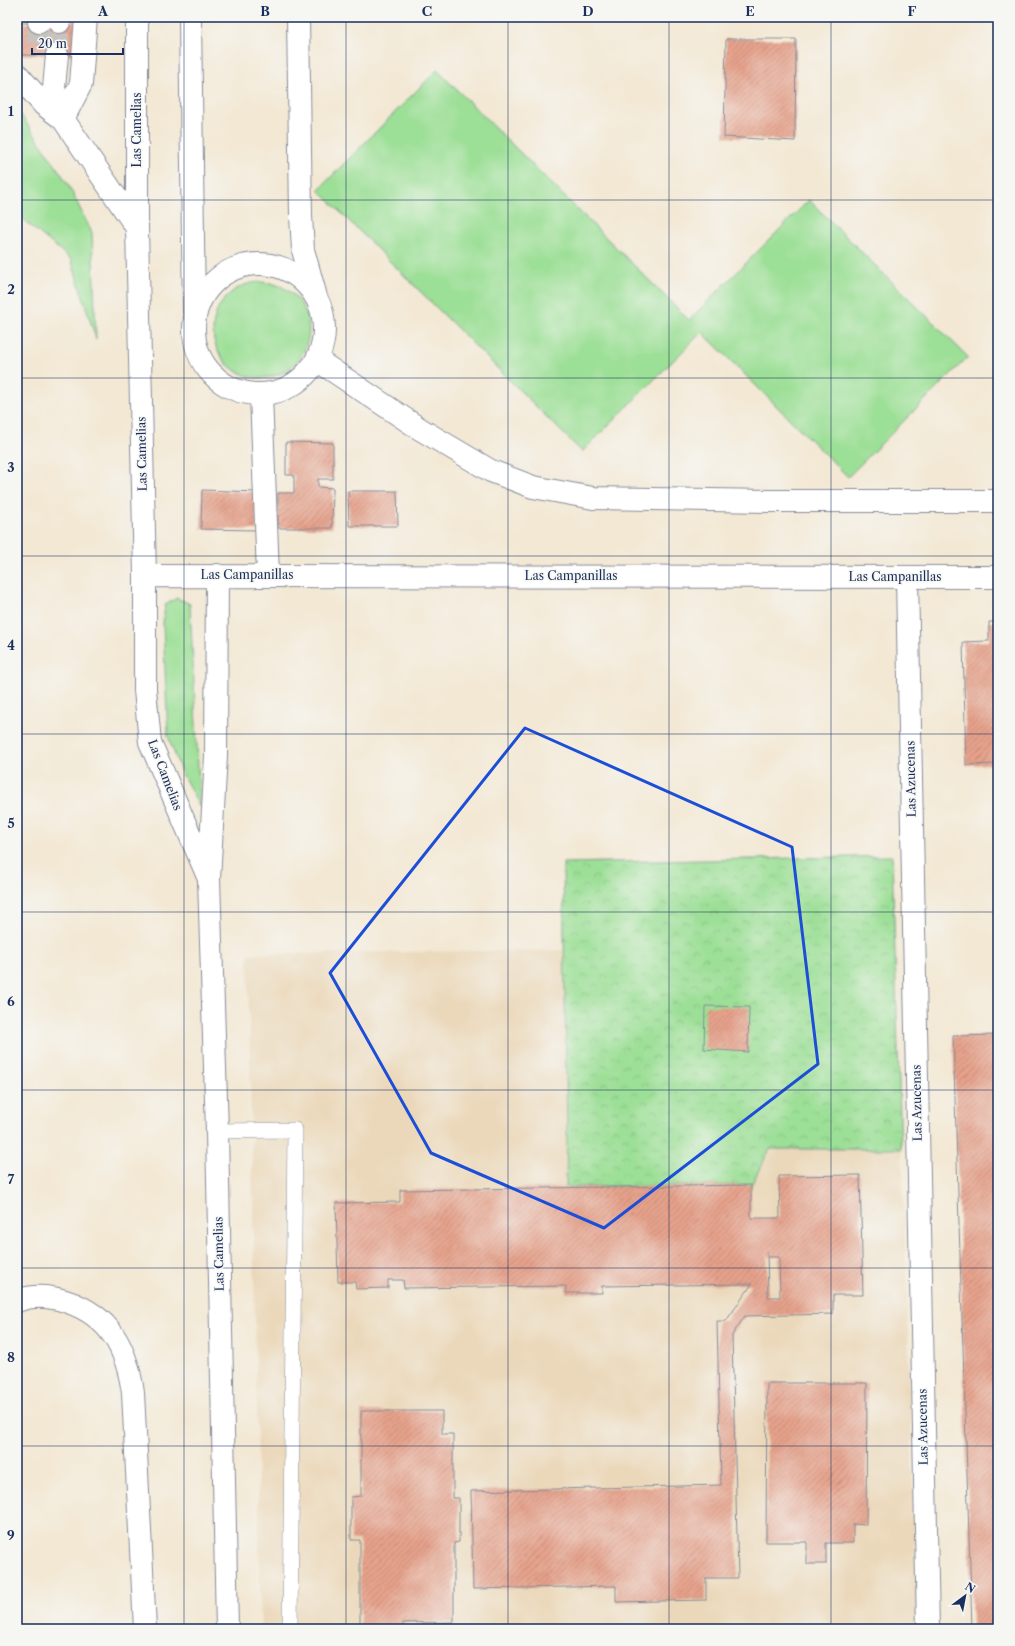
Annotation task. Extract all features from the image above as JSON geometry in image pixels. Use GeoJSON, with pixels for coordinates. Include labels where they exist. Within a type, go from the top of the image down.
{"type":"FeatureCollection","features":[{"type":"Feature","properties":{"kind":"street"},"geometry":{"type":"LineString","coordinates":[[63,119],[81,84],[86,17]]}},
{"type":"Feature","properties":{"kind":"street","name":"Las Camelias"},"geometry":{"type":"LineString","coordinates":[[137,17],[137,228],[145,690],[150,742],[209,879]]}},
{"type":"Feature","properties":{"kind":"street"},"geometry":{"type":"LineString","coordinates":[[190,17],[194,342],[203,363],[218,380],[238,391],[261,395],[284,390],[303,378],[317,360],[324,338],[323,315],[315,294],[303,250],[301,216],[298,17]]}},
{"type":"Feature","properties":{"kind":"street"},"geometry":{"type":"LineString","coordinates":[[49,55],[54,88],[63,119],[137,228]]}},
{"type":"Feature","properties":{"kind":"street"},"geometry":{"type":"LineString","coordinates":[[17,74],[44,105],[63,119]]}},
{"type":"Feature","properties":{"kind":"street"},"geometry":{"type":"LineString","coordinates":[[194,319],[201,297],[215,279],[234,267],[257,263],[279,266],[300,277],[315,294]]}},
{"type":"Feature","properties":{"kind":"street"},"geometry":{"type":"LineString","coordinates":[[317,360],[420,429],[478,464],[491,471],[533,487],[593,498],[769,501],[998,501]]}},
{"type":"Feature","properties":{"kind":"street"},"geometry":{"type":"LineString","coordinates":[[261,395],[268,575]]}},
{"type":"Feature","properties":{"kind":"street","name":"Las Camelias"},"geometry":{"type":"LineString","coordinates":[[217,575],[216,756],[209,879],[217,1131],[227,1629]]}},
{"type":"Feature","properties":{"kind":"street","name":"Las Campanillas"},"geometry":{"type":"LineString","coordinates":[[144,576],[998,577]]}},
{"type":"Feature","properties":{"kind":"street","name":"Las Azucenas"},"geometry":{"type":"LineString","coordinates":[[907,578],[928,1629]]}},
{"type":"Feature","properties":{"kind":"street"},"geometry":{"type":"LineString","coordinates":[[17,1301],[27,1297],[53,1297],[81,1306],[103,1321],[122,1348],[130,1374],[133,1393],[146,1629]]}},
{"type":"Feature","properties":{"kind":"lane"},"geometry":{"type":"LineString","coordinates":[[217,1131],[295,1130],[290,1629]]}},
{"type":"Feature","properties":{"kind":"highlighted area"},"geometry":{"type":"Polygon","coordinates":[[[525,728],[792,847],[818,1064],[604,1228],[431,1153],[330,973],[525,728]]]}},
{"type":"Feature","properties":{"kind":"shaded area"},"geometry":{"type":"Polygon","coordinates":[[[892,856],[918,1629],[261,1629],[248,954],[565,950],[563,863],[892,856]]]}},
{"type":"Feature","properties":{"kind":"green space"},"geometry":{"type":"Polygon","coordinates":[[[437,70],[689,320],[809,200],[968,357],[848,477],[702,332],[582,452],[318,190],[437,70]]]}},
{"type":"Feature","properties":{"kind":"green space"},"geometry":{"type":"Polygon","coordinates":[[[17,109],[68,184],[92,233],[96,339],[71,259],[17,215],[17,109]]]}},
{"type":"Feature","properties":{"kind":"green space"},"geometry":{"type":"Polygon","coordinates":[[[261,282],[279,286],[288,290],[295,296],[301,303],[305,312],[309,330],[305,348],[301,357],[295,364],[288,370],[279,374],[261,378],[243,374],[234,370],[227,364],[221,357],[217,348],[213,330],[217,312],[221,303],[227,296],[234,290],[243,286],[261,282]]]}},
{"type":"Feature","properties":{"kind":"green space"},"geometry":{"type":"Polygon","coordinates":[[[177,598],[190,604],[200,807],[181,772],[168,736],[163,624],[165,605],[177,598]]]}},
{"type":"Feature","properties":{"kind":"green space"},"geometry":{"type":"Polygon","coordinates":[[[892,856],[901,1149],[770,1149],[751,1185],[566,1187],[567,1136],[563,863],[892,856]]]}},
{"type":"Feature","properties":{"kind":"building"},"geometry":{"type":"Polygon","coordinates":[[[511,17],[521,17],[514,21],[511,17]]]}},
{"type":"Feature","properties":{"kind":"building"},"geometry":{"type":"Polygon","coordinates":[[[79,22],[79,55],[19,55],[19,23],[79,22]]]}},
{"type":"Feature","properties":{"kind":"building"},"geometry":{"type":"Polygon","coordinates":[[[726,39],[796,39],[795,141],[724,137],[726,39]]]}},
{"type":"Feature","properties":{"kind":"building"},"geometry":{"type":"Polygon","coordinates":[[[286,442],[333,443],[333,479],[318,479],[318,487],[333,488],[332,528],[278,528],[278,493],[294,493],[294,475],[286,475],[286,442]]]}},
{"type":"Feature","properties":{"kind":"building"},"geometry":{"type":"Polygon","coordinates":[[[202,490],[258,492],[257,530],[201,529],[202,490]]]}},
{"type":"Feature","properties":{"kind":"building"},"geometry":{"type":"Polygon","coordinates":[[[348,491],[397,491],[398,526],[349,526],[348,491]]]}},
{"type":"Feature","properties":{"kind":"building"},"geometry":{"type":"Polygon","coordinates":[[[989,622],[998,622],[998,764],[966,765],[963,642],[989,641],[989,622]]]}},
{"type":"Feature","properties":{"kind":"building"},"geometry":{"type":"Polygon","coordinates":[[[705,1006],[749,1007],[748,1052],[704,1049],[705,1006]]]}},
{"type":"Feature","properties":{"kind":"building"},"geometry":{"type":"Polygon","coordinates":[[[998,1035],[998,1629],[972,1629],[953,1036],[998,1035]]]}},
{"type":"Feature","properties":{"kind":"building"},"geometry":{"type":"Polygon","coordinates":[[[860,1175],[863,1295],[833,1295],[833,1314],[745,1316],[732,1335],[738,1578],[706,1578],[706,1600],[616,1602],[616,1586],[473,1589],[471,1491],[721,1485],[717,1321],[726,1321],[752,1284],[602,1286],[602,1293],[566,1293],[566,1286],[404,1288],[403,1280],[388,1280],[388,1288],[356,1289],[355,1282],[338,1282],[336,1203],[400,1202],[400,1190],[751,1185],[751,1218],[780,1218],[779,1176],[860,1175]],[[767,1251],[768,1297],[780,1297],[779,1257],[768,1257],[767,1251]]]}},
{"type":"Feature","properties":{"kind":"building"},"geometry":{"type":"Polygon","coordinates":[[[767,1383],[867,1383],[866,1525],[853,1524],[853,1543],[826,1543],[826,1564],[807,1564],[807,1542],[766,1542],[767,1383]]]}},
{"type":"Feature","properties":{"kind":"building"},"geometry":{"type":"Polygon","coordinates":[[[361,1411],[442,1411],[442,1434],[453,1434],[453,1498],[459,1498],[459,1542],[454,1543],[454,1622],[403,1623],[403,1629],[360,1629],[360,1540],[351,1540],[351,1497],[361,1496],[361,1411]]]}},
{"type":"Feature","properties":{"kind":"tunnel"},"geometry":{"type":"LineString","coordinates":[[39,22],[38,47],[40,55]]}},
{"type":"Feature","properties":{"kind":"tunnel"},"geometry":{"type":"LineString","coordinates":[[57,55],[59,22]]}}]}
